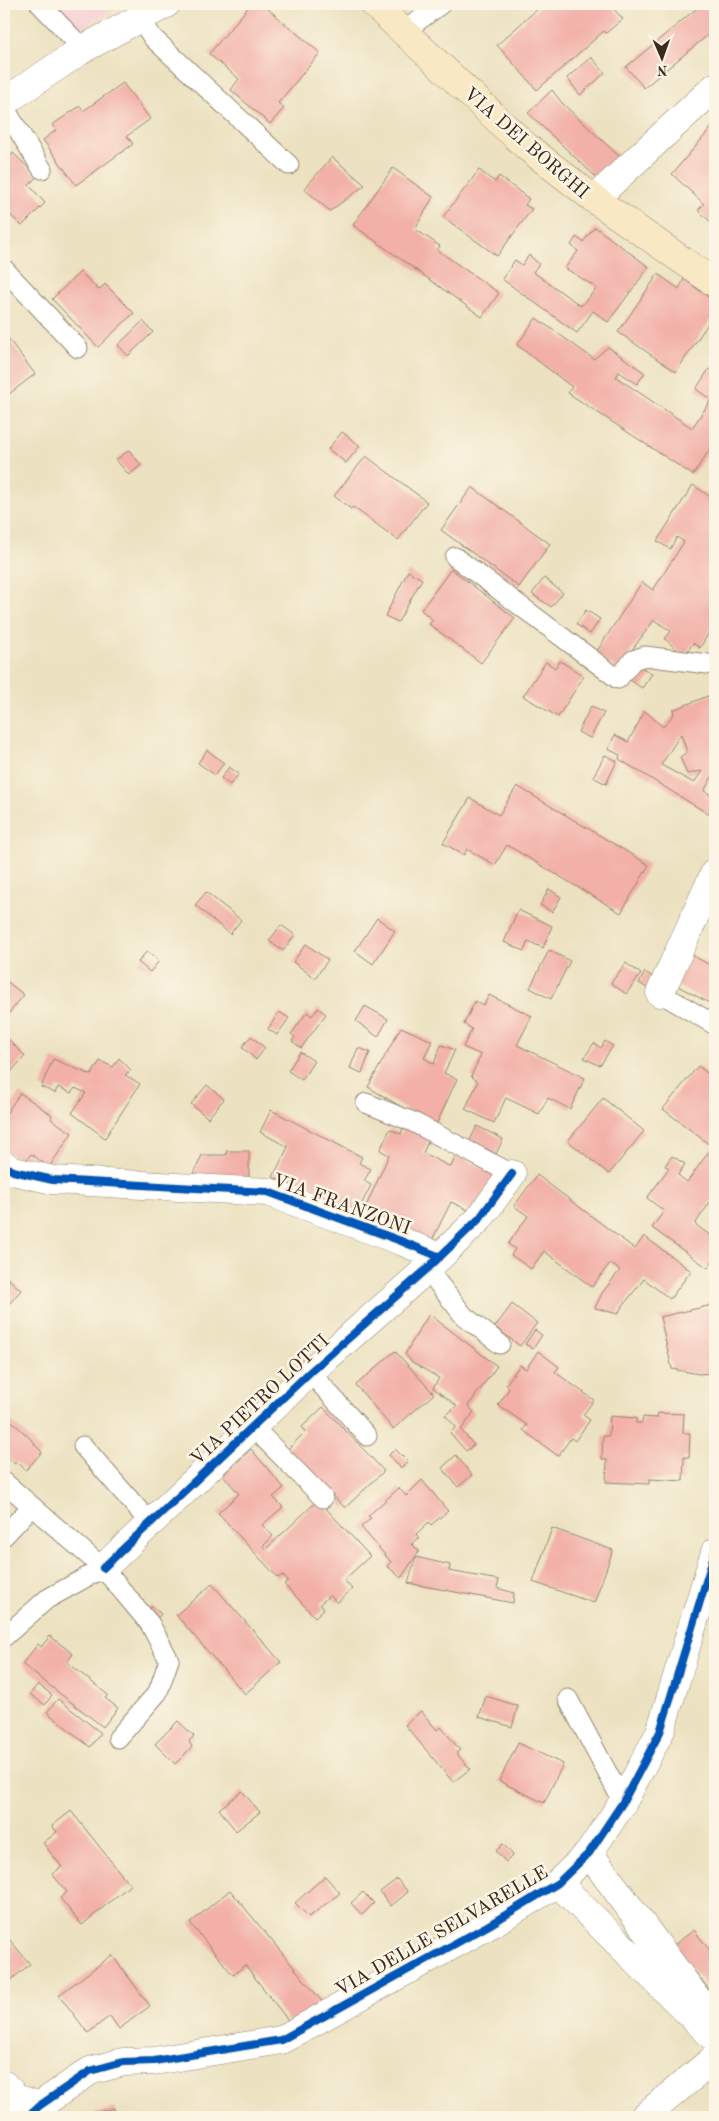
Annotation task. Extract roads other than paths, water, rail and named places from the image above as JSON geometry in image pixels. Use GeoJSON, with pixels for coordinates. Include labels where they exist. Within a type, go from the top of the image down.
{"type":"FeatureCollection","features":[{"type":"Feature","properties":{"kind":"street"},"geometry":{"type":"LineString","coordinates":[[4,102],[84,49],[139,17],[166,4]]}},
{"type":"Feature","properties":{"kind":"street","name":"VIA DEI BORGHI"},"geometry":{"type":"LineString","coordinates":[[374,4],[527,146],[594,200],[715,284]]}},
{"type":"Feature","properties":{"kind":"street"},"geometry":{"type":"LineString","coordinates":[[594,200],[715,87]]}},
{"type":"Feature","properties":{"kind":"street"},"geometry":{"type":"LineString","coordinates":[[660,993],[711,880]]}},
{"type":"Feature","properties":{"kind":"street","name":"VIA FRANZONI"},"geometry":{"type":"LineString","coordinates":[[4,1166],[13,1171],[53,1180],[268,1192],[402,1240],[433,1263]]}},
{"type":"Feature","properties":{"kind":"street"},"geometry":{"type":"LineString","coordinates":[[433,1263],[479,1219],[512,1174]]}},
{"type":"Feature","properties":{"kind":"street","name":"VIA PIETRO LOTTI"},"geometry":{"type":"LineString","coordinates":[[103,1568],[310,1372],[433,1263]]}},
{"type":"Feature","properties":{"kind":"street","name":"VIA DELLE SELVARELLE"},"geometry":{"type":"LineString","coordinates":[[33,2112],[90,2070],[123,2062],[154,2061],[281,2040],[489,1925],[558,1883],[589,1853],[623,1802],[660,1732],[715,1552]]}},
{"type":"Feature","properties":{"kind":"street"},"geometry":{"type":"LineString","coordinates":[[589,1853],[711,2016],[715,2026]]}},
{"type":"Feature","properties":{"kind":"street"},"geometry":{"type":"LineString","coordinates":[[558,1883],[715,2038]]}},
{"type":"Feature","properties":{"kind":"street"},"geometry":{"type":"LineString","coordinates":[[644,2117],[715,2058]]}},
{"type":"Feature","properties":{"kind":"street"},"geometry":{"type":"LineString","coordinates":[[4,2085],[33,2112]]}},
{"type":"Feature","properties":{"kind":"lane"},"geometry":{"type":"LineString","coordinates":[[40,4],[84,49]]}},
{"type":"Feature","properties":{"kind":"lane"},"geometry":{"type":"LineString","coordinates":[[404,31],[441,4]]}},
{"type":"Feature","properties":{"kind":"lane"},"geometry":{"type":"LineString","coordinates":[[139,17],[153,38],[289,165]]}},
{"type":"Feature","properties":{"kind":"lane"},"geometry":{"type":"LineString","coordinates":[[4,107],[42,169]]}},
{"type":"Feature","properties":{"kind":"lane"},"geometry":{"type":"LineString","coordinates":[[681,120],[715,108]]}},
{"type":"Feature","properties":{"kind":"lane"},"geometry":{"type":"LineString","coordinates":[[4,269],[78,348]]}},
{"type":"Feature","properties":{"kind":"lane"},"geometry":{"type":"LineString","coordinates":[[455,557],[618,679],[633,660],[644,656],[715,665]]}},
{"type":"Feature","properties":{"kind":"lane"},"geometry":{"type":"LineString","coordinates":[[660,993],[715,1025]]}},
{"type":"Feature","properties":{"kind":"lane"},"geometry":{"type":"LineString","coordinates":[[366,1103],[413,1122],[512,1174]]}},
{"type":"Feature","properties":{"kind":"lane"},"geometry":{"type":"LineString","coordinates":[[433,1263],[464,1316],[500,1344]]}},
{"type":"Feature","properties":{"kind":"lane"},"geometry":{"type":"LineString","coordinates":[[310,1372],[368,1436]]}},
{"type":"Feature","properties":{"kind":"lane"},"geometry":{"type":"LineString","coordinates":[[252,1426],[323,1498]]}},
{"type":"Feature","properties":{"kind":"lane"},"geometry":{"type":"LineString","coordinates":[[83,1446],[150,1523]]}},
{"type":"Feature","properties":{"kind":"lane"},"geometry":{"type":"LineString","coordinates":[[4,1482],[103,1568],[150,1624],[169,1660],[158,1692],[118,1738]]}},
{"type":"Feature","properties":{"kind":"lane"},"geometry":{"type":"LineString","coordinates":[[4,1536],[32,1506]]}},
{"type":"Feature","properties":{"kind":"lane"},"geometry":{"type":"LineString","coordinates":[[4,1637],[47,1599],[103,1568]]}},
{"type":"Feature","properties":{"kind":"lane"},"geometry":{"type":"LineString","coordinates":[[568,1699],[623,1802]]}}]}
